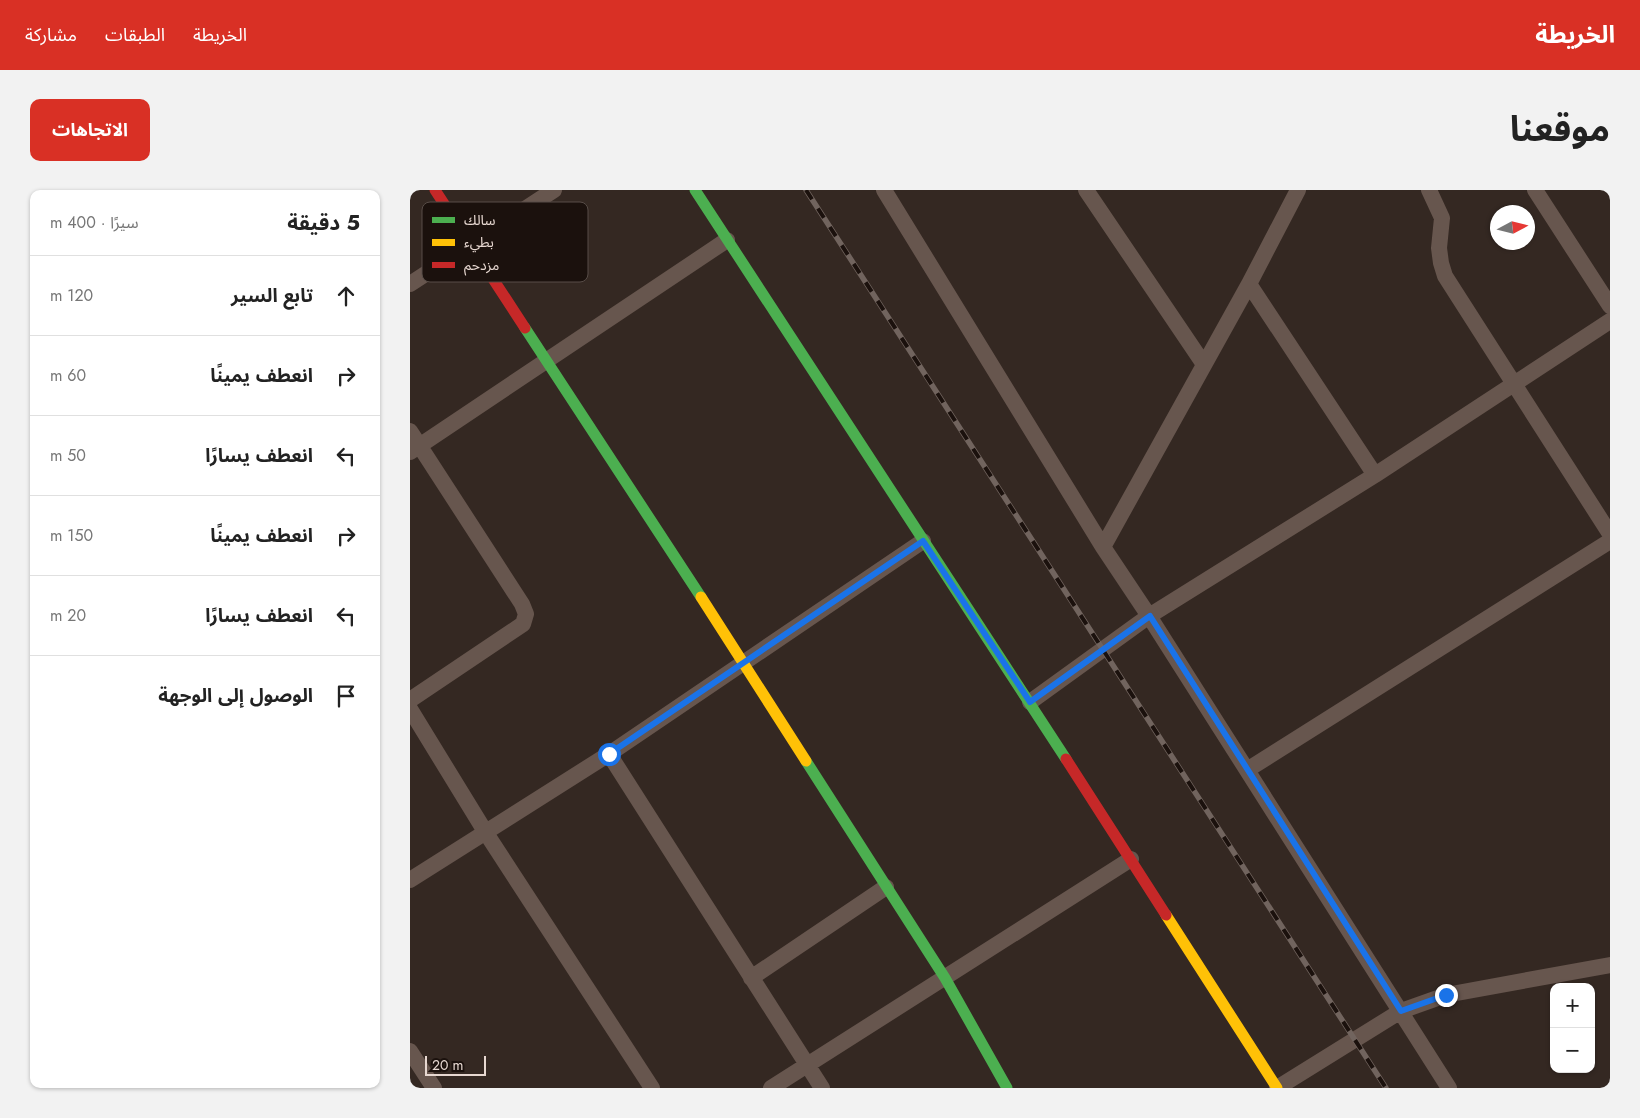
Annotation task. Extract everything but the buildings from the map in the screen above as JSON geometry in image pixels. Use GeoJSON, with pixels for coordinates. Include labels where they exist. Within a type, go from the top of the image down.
{"type":"FeatureCollection","features":[{"type":"Feature","properties":{"kind":"street"},"geometry":{"type":"LineString","coordinates":[[435,190],[443,202]]}},
{"type":"Feature","properties":{"kind":"street"},"geometry":{"type":"LineString","coordinates":[[535,202],[554,190]]}},
{"type":"Feature","properties":{"kind":"street"},"geometry":{"type":"LineString","coordinates":[[694,190],[1030,702],[1277,1088],[1401,1011],[1446,995],[1610,966]]}},
{"type":"Feature","properties":{"kind":"street"},"geometry":{"type":"LineString","coordinates":[[884,190],[1103,547],[1150,616],[1449,1088]]}},
{"type":"Feature","properties":{"kind":"street"},"geometry":{"type":"LineString","coordinates":[[1086,190],[1204,363]]}},
{"type":"Feature","properties":{"kind":"street"},"geometry":{"type":"LineString","coordinates":[[1103,547],[1249,284],[1298,190]]}},
{"type":"Feature","properties":{"kind":"street"},"geometry":{"type":"LineString","coordinates":[[1428,190],[1442,218],[1439,248],[1440,263],[1445,276],[1610,534]]}},
{"type":"Feature","properties":{"kind":"street"},"geometry":{"type":"LineString","coordinates":[[1534,190],[1610,306]]}},
{"type":"Feature","properties":{"kind":"street"},"geometry":{"type":"LineString","coordinates":[[415,449],[545,360],[727,240]]}},
{"type":"Feature","properties":{"kind":"street"},"geometry":{"type":"LineString","coordinates":[[410,284],[422,276]]}},
{"type":"Feature","properties":{"kind":"street"},"geometry":{"type":"LineString","coordinates":[[495,282],[743,662],[945,978],[1007,1088]]}},
{"type":"Feature","properties":{"kind":"street"},"geometry":{"type":"LineString","coordinates":[[1249,284],[1375,475]]}},
{"type":"Feature","properties":{"kind":"street"},"geometry":{"type":"LineString","coordinates":[[1030,702],[1150,616],[1375,475],[1610,321]]}},
{"type":"Feature","properties":{"kind":"street"},"geometry":{"type":"LineString","coordinates":[[410,431],[415,449],[522,604],[526,614],[523,624],[410,700]]}},
{"type":"Feature","properties":{"kind":"street"},"geometry":{"type":"LineString","coordinates":[[410,880],[609,754],[923,541]]}},
{"type":"Feature","properties":{"kind":"street"},"geometry":{"type":"LineString","coordinates":[[1247,770],[1610,541]]}},
{"type":"Feature","properties":{"kind":"street"},"geometry":{"type":"LineString","coordinates":[[410,709],[486,833],[652,1088]]}},
{"type":"Feature","properties":{"kind":"street"},"geometry":{"type":"LineString","coordinates":[[609,754],[822,1088]]}},
{"type":"Feature","properties":{"kind":"street"},"geometry":{"type":"LineString","coordinates":[[770,1088],[808,1066],[1131,859]]}},
{"type":"Feature","properties":{"kind":"street"},"geometry":{"type":"LineString","coordinates":[[752,978],[886,887]]}},
{"type":"Feature","properties":{"kind":"street"},"geometry":{"type":"LineString","coordinates":[[410,1051],[434,1088]]}},
{"type":"Feature","properties":{"kind":"railway"},"geometry":{"type":"LineString","coordinates":[[806,190],[1386,1088]]}},
{"type":"Feature","properties":{"kind":"traffic: fast"},"geometry":{"type":"LineString","coordinates":[[695,190],[1066,759]]}},
{"type":"Feature","properties":{"kind":"traffic: fast"},"geometry":{"type":"LineString","coordinates":[[525,328],[701,597]]}},
{"type":"Feature","properties":{"kind":"traffic: fast"},"geometry":{"type":"LineString","coordinates":[[806,761],[945,978],[1007,1088]]}},
{"type":"Feature","properties":{"kind":"traffic: slow"},"geometry":{"type":"LineString","coordinates":[[701,597],[806,761]]}},
{"type":"Feature","properties":{"kind":"traffic: slow"},"geometry":{"type":"LineString","coordinates":[[1166,915],[1277,1088]]}},
{"type":"Feature","properties":{"kind":"traffic: jam"},"geometry":{"type":"LineString","coordinates":[[435,190],[443,202]]}},
{"type":"Feature","properties":{"kind":"traffic: jam"},"geometry":{"type":"LineString","coordinates":[[495,282],[525,328]]}},
{"type":"Feature","properties":{"kind":"traffic: jam"},"geometry":{"type":"LineString","coordinates":[[1066,759],[1166,915]]}},
{"type":"Feature","properties":{"kind":"route"},"geometry":{"type":"LineString","coordinates":[[609,754],[923,541],[1030,702],[1150,616],[1401,1011],[1446,995]]}}]}
